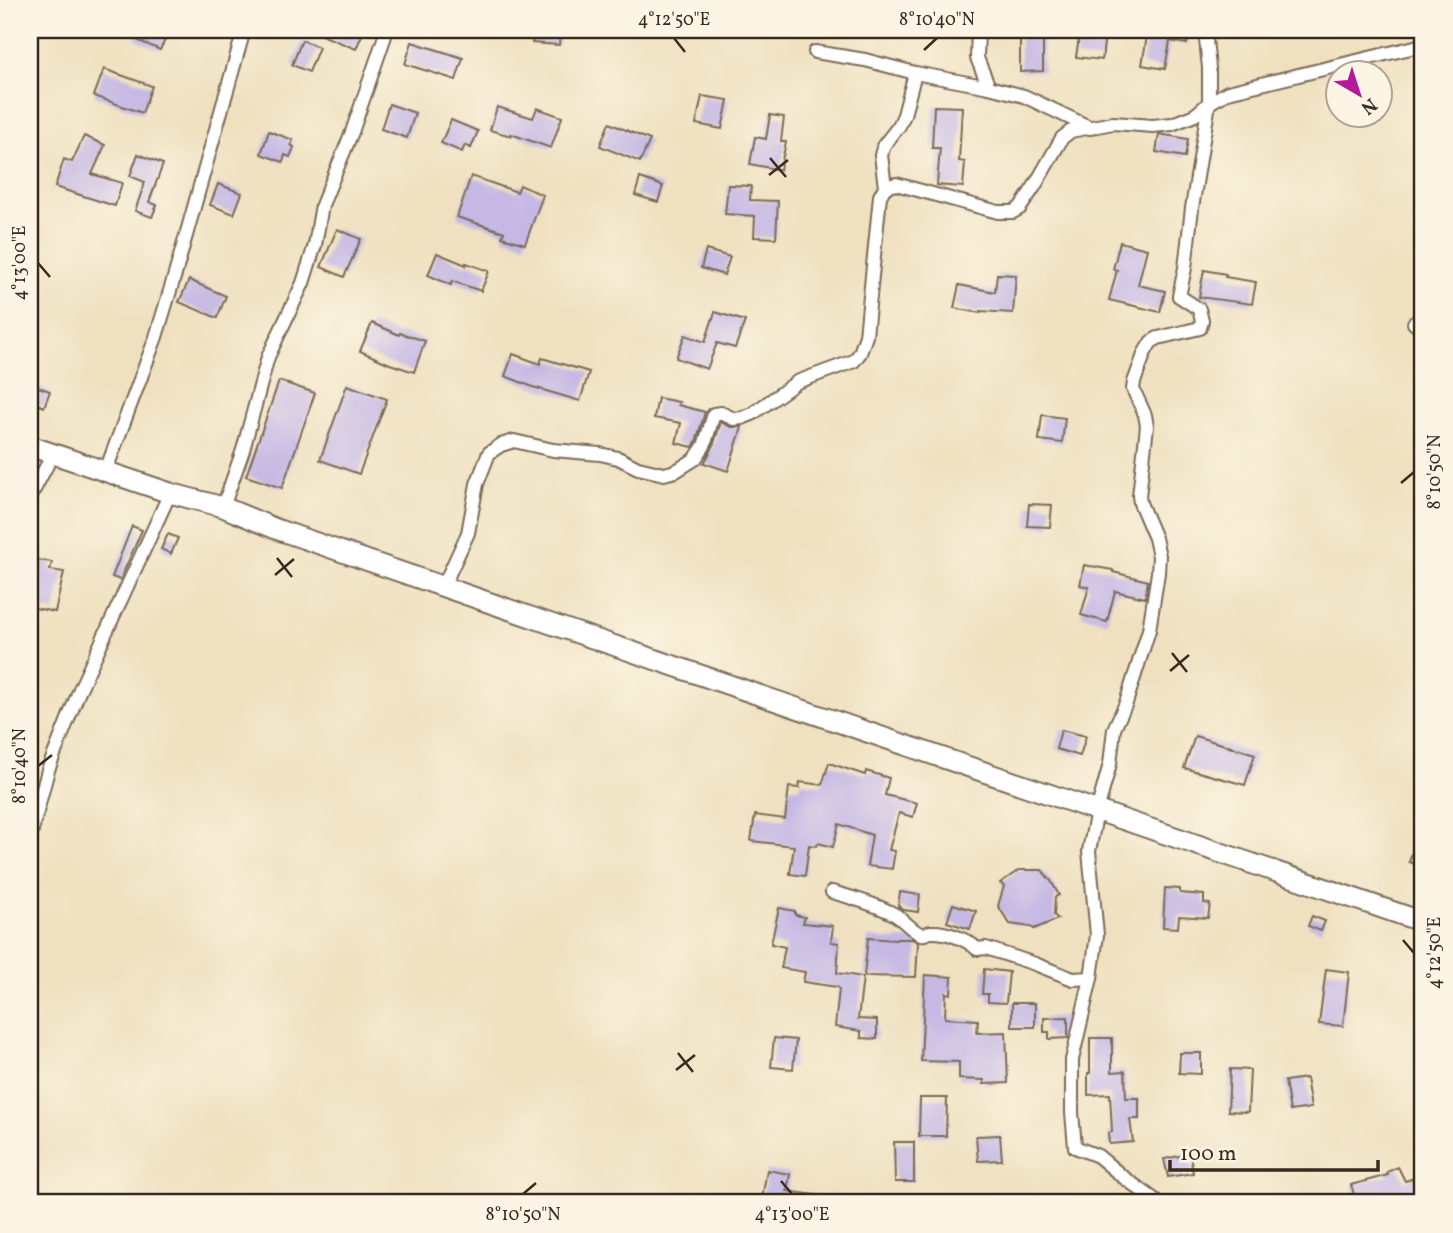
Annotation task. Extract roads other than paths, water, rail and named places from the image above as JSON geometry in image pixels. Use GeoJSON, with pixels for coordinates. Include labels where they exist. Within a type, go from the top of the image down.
{"type":"FeatureCollection","features":[{"type":"Feature","properties":{"kind":"main road"},"geometry":{"type":"LineString","coordinates":[[30,446],[170,493],[223,507],[276,529],[443,587],[1423,922]]}},
{"type":"Feature","properties":{"kind":"street"},"geometry":{"type":"LineString","coordinates":[[106,470],[156,337],[244,30]]}},
{"type":"Feature","properties":{"kind":"street"},"geometry":{"type":"LineString","coordinates":[[223,507],[243,450],[268,357],[303,283],[315,245],[322,205],[352,132],[387,30]]}},
{"type":"Feature","properties":{"kind":"street"},"geometry":{"type":"LineString","coordinates":[[978,30],[977,58],[989,87]]}},
{"type":"Feature","properties":{"kind":"street"},"geometry":{"type":"LineString","coordinates":[[1154,1203],[1155,1200],[1098,1156],[1075,1147],[1072,1060],[1091,978],[1097,935],[1089,851],[1110,764],[1114,729],[1126,704],[1150,629],[1158,573],[1156,538],[1139,496],[1147,426],[1133,389],[1151,342],[1200,328],[1202,321],[1199,309],[1179,296],[1209,103],[1205,30]]}},
{"type":"Feature","properties":{"kind":"street"},"geometry":{"type":"LineString","coordinates":[[885,187],[896,184],[998,212],[1013,212],[1020,208],[1062,138],[1071,131],[1113,123],[1153,126],[1171,124],[1195,115],[1228,92],[1423,45]]}},
{"type":"Feature","properties":{"kind":"street"},"geometry":{"type":"LineString","coordinates":[[815,52],[864,60],[1024,96],[1092,128]]}},
{"type":"Feature","properties":{"kind":"street"},"geometry":{"type":"LineString","coordinates":[[443,587],[468,533],[477,484],[489,453],[501,445],[514,441],[553,450],[600,454],[664,474],[676,471],[695,459],[704,446],[714,414],[720,413],[734,419],[742,418],[752,414],[797,382],[854,361],[866,336],[880,196],[885,187],[881,155],[884,145],[904,115],[915,73]]}},
{"type":"Feature","properties":{"kind":"street"},"geometry":{"type":"LineString","coordinates":[[30,497],[53,454]]}},
{"type":"Feature","properties":{"kind":"street"},"geometry":{"type":"LineString","coordinates":[[30,838],[48,769],[80,689],[170,493]]}},
{"type":"Feature","properties":{"kind":"street"},"geometry":{"type":"LineString","coordinates":[[832,892],[876,905],[903,919],[923,935],[932,932],[957,937],[977,949],[986,948],[1073,979],[1091,978]]}}]}
